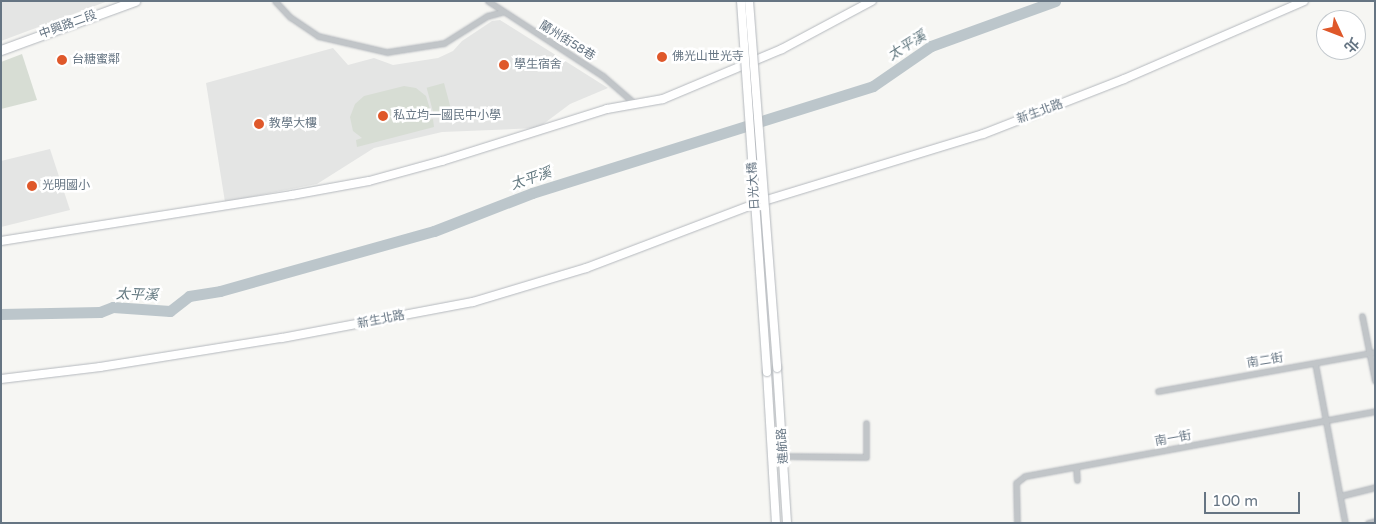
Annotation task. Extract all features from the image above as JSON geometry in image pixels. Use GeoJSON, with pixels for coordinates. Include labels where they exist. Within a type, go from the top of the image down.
{"type":"FeatureCollection","features":[{"type":"Feature","properties":{"kind":"main road","name":"中興路二段"},"geometry":{"type":"LineString","coordinates":[[1,50],[134,1]]}},
{"type":"Feature","properties":{"kind":"street"},"geometry":{"type":"LineString","coordinates":[[276,1],[301,26],[318,36],[387,52],[444,44],[487,16],[502,12]]}},
{"type":"Feature","properties":{"kind":"street","name":"蘭州街58巷"},"geometry":{"type":"LineString","coordinates":[[488,1],[502,12],[603,76],[633,102]]}},
{"type":"Feature","properties":{"kind":"street","name":"日光大橋"},"geometry":{"type":"LineString","coordinates":[[741,1],[767,372]]}},
{"type":"Feature","properties":{"kind":"street","name":"日光大橋"},"geometry":{"type":"LineString","coordinates":[[749,1],[777,368]]}},
{"type":"Feature","properties":{"kind":"street"},"geometry":{"type":"LineString","coordinates":[[1,241],[144,221],[369,181],[530,136],[633,102],[663,99],[782,49],[872,1]]}},
{"type":"Feature","properties":{"kind":"street","name":"新生北路"},"geometry":{"type":"LineString","coordinates":[[767,200],[983,134],[1036,114],[1304,1]]}},
{"type":"Feature","properties":{"kind":"street","name":"新生北路"},"geometry":{"type":"LineString","coordinates":[[1,379],[100,367],[282,338],[473,302],[586,268],[747,207]]}},
{"type":"Feature","properties":{"kind":"street"},"geometry":{"type":"LineString","coordinates":[[1362,316],[1372,352],[1375,381]]}},
{"type":"Feature","properties":{"kind":"street","name":"南二街"},"geometry":{"type":"LineString","coordinates":[[1158,391],[1372,352]]}},
{"type":"Feature","properties":{"kind":"street"},"geometry":{"type":"LineString","coordinates":[[1315,363],[1345,523]]}},
{"type":"Feature","properties":{"kind":"street","name":"連航路"},"geometry":{"type":"LineString","coordinates":[[777,368],[787,523]]}},
{"type":"Feature","properties":{"kind":"street","name":"連航路"},"geometry":{"type":"LineString","coordinates":[[767,372],[776,523]]}},
{"type":"Feature","properties":{"kind":"street","name":"南一街"},"geometry":{"type":"LineString","coordinates":[[1017,523],[1016,483],[1025,476],[1375,411]]}},
{"type":"Feature","properties":{"kind":"street"},"geometry":{"type":"LineString","coordinates":[[784,456],[866,457],[866,423]]}},
{"type":"Feature","properties":{"kind":"street"},"geometry":{"type":"LineString","coordinates":[[1076,467],[1077,480]]}},
{"type":"Feature","properties":{"kind":"street"},"geometry":{"type":"LineString","coordinates":[[1340,496],[1375,487]]}},
{"type":"Feature","properties":{"kind":"street"},"geometry":{"type":"LineString","coordinates":[[775,509],[786,510]]}},
{"type":"Feature","properties":{"kind":"street"},"geometry":{"type":"LineString","coordinates":[[1368,523],[1375,521]]}},
{"type":"Feature","properties":{"kind":"shaded area"},"geometry":{"type":"Polygon","coordinates":[[[1,1],[108,1],[1,41],[1,1]]]}},
{"type":"Feature","properties":{"kind":"shaded area","name":"私立均一國民中小學"},"geometry":{"type":"Polygon","coordinates":[[[500,20],[608,88],[570,104],[538,128],[442,132],[374,148],[317,184],[225,202],[206,83],[333,48],[348,65],[374,58],[393,65],[438,58],[453,51],[462,41],[492,21],[500,20]]]}},
{"type":"Feature","properties":{"kind":"shaded area"},"geometry":{"type":"Polygon","coordinates":[[[22,54],[37,100],[1,109],[1,62],[22,54]]]}},
{"type":"Feature","properties":{"kind":"shaded area"},"geometry":{"type":"Polygon","coordinates":[[[444,83],[452,112],[434,117],[427,88],[444,83]]]}},
{"type":"Feature","properties":{"kind":"shaded area"},"geometry":{"type":"Polygon","coordinates":[[[404,86],[416,88],[426,96],[430,109],[426,121],[433,119],[434,127],[357,147],[356,140],[362,138],[353,131],[350,117],[355,104],[364,96],[404,86]]]}},
{"type":"Feature","properties":{"kind":"shaded area","name":"光明國小"},"geometry":{"type":"Polygon","coordinates":[[[50,149],[70,210],[1,227],[1,161],[50,149]]]}},
{"type":"Feature","properties":{"kind":"waterway","name":"太平溪"},"geometry":{"type":"LineString","coordinates":[[1,314],[100,312],[113,307],[170,311],[189,296],[220,291],[434,231],[532,193],[873,86],[931,46],[1055,1]]}},
{"type":"Feature","properties":{"kind":"place","name":"佛光山世光寺"},"geometry":{"type":"Point","coordinates":[662,57]}},
{"type":"Feature","properties":{"kind":"place","name":"台糖蜜鄰"},"geometry":{"type":"Point","coordinates":[62,60]}},
{"type":"Feature","properties":{"kind":"place","name":"學生宿舍"},"geometry":{"type":"Point","coordinates":[504,65]}},
{"type":"Feature","properties":{"kind":"place","name":"私立均一國民中小學"},"geometry":{"type":"Point","coordinates":[383,116]}},
{"type":"Feature","properties":{"kind":"place","name":"教學大樓"},"geometry":{"type":"Point","coordinates":[259,124]}},
{"type":"Feature","properties":{"kind":"place","name":"光明國小"},"geometry":{"type":"Point","coordinates":[32,186]}}]}
